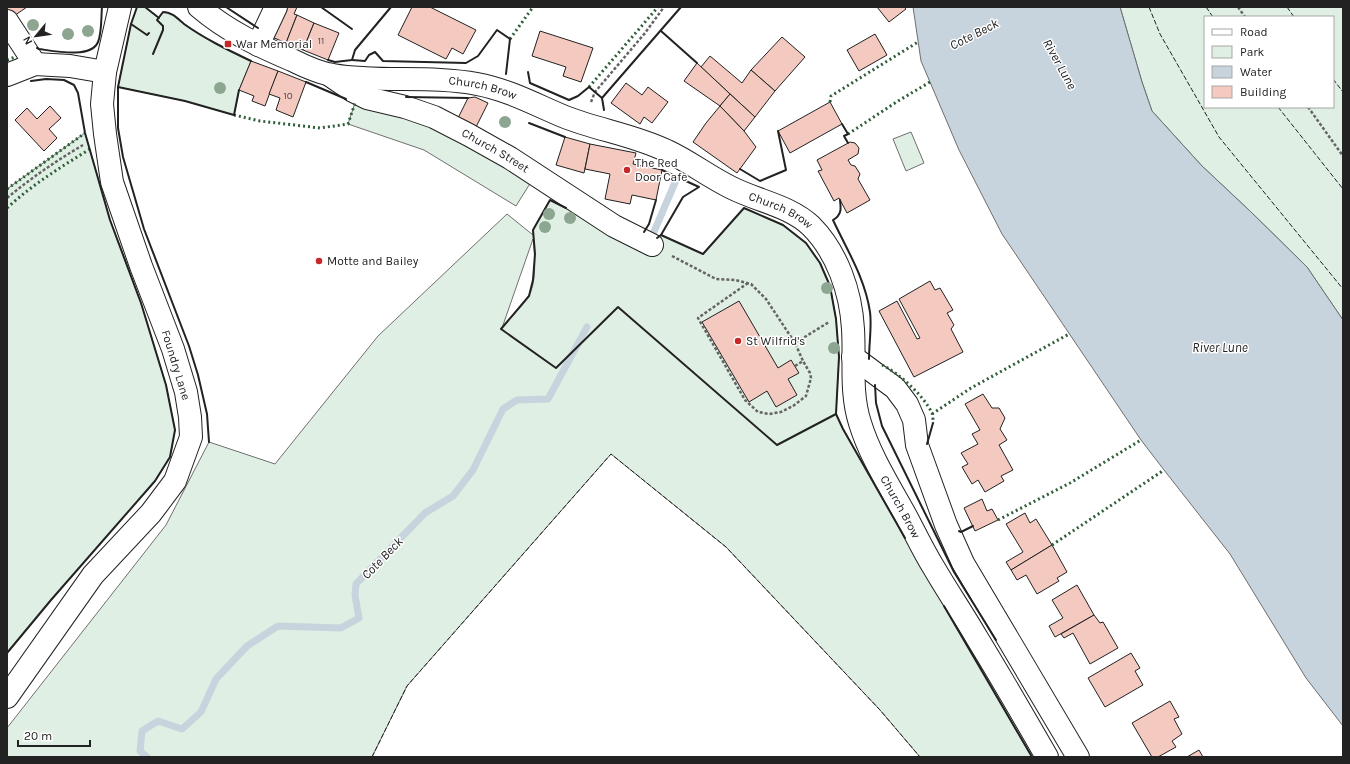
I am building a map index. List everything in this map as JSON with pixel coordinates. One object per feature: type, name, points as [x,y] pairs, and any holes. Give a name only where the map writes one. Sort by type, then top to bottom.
[{"type":"street","name":"Foundry Lane","points":[[7,697],[93,575],[151,513],[175,481],[191,437],[190,417],[186,392],[173,349],[141,266],[112,182],[102,104],[105,72],[120,7]]},
{"type":"street","name":"Church Brow","points":[[199,7],[226,28],[258,45],[330,75],[370,78],[454,80],[478,84],[518,96],[582,123],[636,139],[669,152],[735,190],[796,215],[810,225],[832,253],[840,270],[851,312],[853,329],[854,392],[856,407],[860,424],[870,450],[932,566],[977,638],[1047,757]]},
{"type":"street","points":[[258,45],[276,7]]},
{"type":"street","points":[[7,21],[36,64]]},
{"type":"street","points":[[7,76],[36,64],[70,66],[105,72]]},
{"type":"street","name":"Church Street","points":[[330,75],[353,91],[368,98],[405,107],[434,117],[469,135],[510,158],[614,226],[652,245]]},
{"type":"street","points":[[853,357],[895,388],[907,404],[914,420],[917,445],[946,525],[963,563],[1078,757]]},
{"type":"path","points":[[582,123],[595,92],[646,33],[664,7]]},
{"type":"path","points":[[1238,7],[1244,16]]},
{"type":"path","points":[[1309,108],[1343,156]]},
{"type":"path","points":[[7,198],[54,162],[105,134]]},
{"type":"path","points":[[652,245],[716,279],[736,280],[748,283],[766,298],[794,343],[810,373],[811,378],[806,396],[794,406],[781,412],[758,412],[745,400],[698,318],[748,283]]},
{"type":"path","points":[[794,343],[832,321]]},
{"type":"path","points":[[795,366],[803,361]]},
{"type":"green space","points":[[137,7],[145,7],[159,18],[163,12],[171,14],[190,28],[224,48],[251,61],[239,90],[234,115],[185,101],[118,87],[131,24]]},
{"type":"green space","points":[[1120,7],[1343,7],[1343,320],[1307,267],[1202,166],[1152,111]]},
{"type":"green space","points":[[355,103],[412,116],[531,182],[516,206],[424,150],[348,124]]},
{"type":"green space","points":[[911,132],[924,163],[906,171],[893,139]]},
{"type":"green space","points":[[85,133],[110,220],[141,303],[166,385],[175,430],[170,457],[155,481],[51,600],[7,653],[7,189]]},
{"type":"green space","points":[[550,200],[648,252],[655,240],[661,235],[703,254],[744,208],[783,225],[806,243],[820,263],[830,286],[836,319],[839,357],[836,414],[843,429],[1032,757],[920,757],[880,710],[726,547],[611,454],[407,686],[372,757],[7,757],[7,728],[166,525],[209,442],[275,464],[378,336],[507,214],[533,235],[533,230]],"holes":[[[533,239],[535,269],[531,291],[522,305],[502,328]]]},
{"type":"water","name":"River Lune","points":[[913,7],[1120,7],[1152,111],[1202,166],[1307,267],[1343,320],[1343,726],[1306,678],[1230,554],[1141,440],[1002,234],[959,150],[921,61]]},
{"type":"building","points":[[7,7],[27,7],[11,18],[7,11]]},
{"type":"building","points":[[284,7],[297,7],[294,14],[297,15],[286,43],[272,37]]},
{"type":"building","points":[[412,7],[430,7],[476,30],[463,54],[452,48],[446,59],[398,35]]},
{"type":"building","points":[[877,7],[904,7],[906,9],[889,22]]},
{"type":"building","points":[[297,15],[314,23],[303,50],[286,43]]},
{"type":"building","points":[[314,23],[339,33],[328,60],[303,50]]},
{"type":"building","points":[[540,31],[593,48],[581,82],[563,76],[566,67],[532,56]]},
{"type":"building","points":[[875,34],[887,55],[859,71],[847,50]]},
{"type":"building","points":[[782,37],[805,57],[775,91],[751,70]]},
{"type":"building","points":[[710,56],[742,83],[751,70],[775,91],[755,117],[701,67]]},
{"type":"building","points":[[251,61],[278,71],[265,106],[252,101],[254,96],[239,90]]},
{"type":"building","points":[[697,63],[730,94],[720,106],[684,81]]},
{"type":"building","points":[[278,71],[306,82],[293,117],[276,110],[280,98],[269,94]]},
{"type":"building","points":[[626,83],[642,95],[648,87],[668,102],[652,123],[644,117],[640,124],[611,103]]},
{"type":"building","points":[[730,94],[755,117],[744,131],[720,106]]},
{"type":"building","points":[[475,97],[488,103],[475,129],[457,120],[468,98]]},
{"type":"building","points":[[830,102],[842,124],[790,153],[778,131]]},
{"type":"building","points":[[50,106],[61,118],[49,129],[57,138],[44,151],[15,120],[27,108],[37,119]]},
{"type":"building","points":[[720,106],[744,131],[756,147],[737,173],[693,142]]},
{"type":"building","points":[[565,137],[590,144],[584,173],[556,165]]},
{"type":"building","points":[[850,142],[855,143],[859,148],[858,154],[848,160],[851,165],[855,166],[860,174],[858,179],[870,200],[847,213],[839,198],[834,201],[818,171],[822,170],[817,160]]},
{"type":"building","points":[[590,144],[636,153],[633,164],[662,170],[656,200],[632,195],[630,204],[605,199],[610,174],[585,169]]},
{"type":"building","points":[[930,281],[935,290],[940,288],[953,310],[947,313],[954,325],[951,329],[963,352],[914,377],[879,311],[897,301],[917,339],[920,338],[899,299]]},
{"type":"building","name":"St Wilfrid's","points":[[739,301],[778,368],[791,360],[799,373],[788,379],[797,395],[776,407],[767,391],[749,402],[702,322]]},
{"type":"building","points":[[983,394],[992,408],[999,408],[1005,418],[1000,429],[1007,440],[999,445],[1013,470],[1001,476],[1004,481],[985,492],[978,480],[972,484],[962,467],[968,464],[961,453],[978,444],[972,434],[980,430],[965,404]]},
{"type":"building","points":[[982,499],[987,511],[992,509],[998,520],[975,531],[964,508]]},
{"type":"building","points":[[1025,513],[1030,523],[1036,519],[1052,545],[1011,570],[1006,562],[1023,552],[1006,524]]},
{"type":"building","points":[[1052,545],[1067,572],[1057,578],[1059,581],[1037,594],[1026,575],[1017,580],[1011,570]]},
{"type":"building","points":[[1077,585],[1094,615],[1055,637],[1049,626],[1063,618],[1052,600]]},
{"type":"building","points":[[1094,615],[1100,623],[1103,622],[1118,648],[1090,664],[1073,633],[1064,638],[1061,634]]},
{"type":"building","points":[[1131,653],[1140,668],[1135,671],[1143,685],[1105,707],[1088,678]]},
{"type":"building","points":[[1170,701],[1179,717],[1174,719],[1182,734],[1172,741],[1176,747],[1158,757],[1152,757],[1132,723]]},
{"type":"building","points":[[1199,750],[1203,757],[1187,757]]},
{"type":"waterway","name":"Cote Beck","points":[[653,234],[677,178]]},
{"type":"waterway","name":"Cote Beck","points":[[147,757],[140,751],[142,731],[158,721],[182,729],[201,712],[216,679],[247,646],[278,626],[341,628],[359,618],[355,595],[356,584],[425,513],[453,496],[473,470],[503,409],[517,400],[548,399],[587,327]]},
{"type":"hedge","points":[[510,39],[533,7]]},
{"type":"hedge","points":[[589,87],[658,7]]},
{"type":"hedge","points":[[830,102],[831,96],[918,42]]},
{"type":"hedge","points":[[7,60],[15,57]]},
{"type":"hedge","points":[[848,134],[930,82]]},
{"type":"hedge","points":[[234,115],[260,121],[320,128],[348,124],[355,103]]},
{"type":"hedge","points":[[7,189],[85,133]]},
{"type":"hedge","points":[[7,208],[58,169],[90,149]]},
{"type":"hedge","points":[[932,414],[971,388],[1069,334]]},
{"type":"hedge","points":[[882,365],[896,373],[917,392],[932,413],[933,423]]},
{"type":"hedge","points":[[998,520],[1070,483],[1141,440]]},
{"type":"hedge","points":[[1052,545],[1164,470]]},
{"type":"fence","points":[[1149,7],[1160,34],[1219,137],[1343,289]]},
{"type":"fence","points":[[1206,7],[1212,16]]},
{"type":"fence","points":[[1287,7],[1293,16]]},
{"type":"fence","points":[[1334,80],[1343,92]]},
{"type":"fence","points":[[1279,108],[1343,189]]},
{"type":"fence","points":[[372,757],[407,686],[611,454],[726,547],[880,710],[920,757]]},
{"type":"wall","points":[[37,48],[72,53],[88,51],[98,42],[102,7]]},
{"type":"wall","points":[[137,7],[131,24],[118,87],[118,128],[123,157],[144,229],[189,346],[198,375],[207,414],[209,442]]},
{"type":"wall","points":[[145,7],[159,18]]},
{"type":"wall","points":[[226,7],[258,28]]},
{"type":"wall","points":[[321,7],[352,29]]},
{"type":"wall","points":[[328,60],[335,62],[352,60],[355,50],[391,7]]},
{"type":"wall","points":[[602,98],[681,7]]},
{"type":"wall","points":[[153,54],[163,30],[163,26],[157,20],[163,12],[166,12],[172,14],[200,35],[251,61]]},
{"type":"wall","points":[[131,24],[147,35],[149,33]]},
{"type":"wall","points":[[352,60],[365,61],[369,55],[375,52],[383,61],[466,63],[478,56],[497,30],[510,39],[506,74]]},
{"type":"wall","points":[[661,31],[697,63]]},
{"type":"wall","points":[[528,72],[530,83],[569,100],[578,96],[589,87],[602,98],[604,110]]},
{"type":"wall","points":[[7,653],[51,600],[155,481],[170,457],[175,430],[166,385],[141,303],[110,220],[85,133],[78,93],[74,85],[64,80],[46,79],[31,81]]},
{"type":"wall","points":[[306,82],[346,99]]},
{"type":"wall","points":[[118,87],[185,101],[234,115],[239,90]]},
{"type":"wall","points":[[406,97],[468,98]]},
{"type":"wall","points":[[529,123],[565,137]]},
{"type":"wall","points":[[842,124],[848,134],[844,136],[848,143]]},
{"type":"wall","points":[[740,169],[760,181],[786,170],[778,131]]},
{"type":"wall","points":[[657,238],[661,235],[683,197],[699,187],[662,170]]},
{"type":"wall","points":[[566,208],[550,200],[533,230],[535,254],[533,280],[529,296],[501,329],[556,368],[618,307],[777,445],[836,414]]},
{"type":"wall","points":[[644,232],[649,224],[656,200]]},
{"type":"wall","points":[[840,200],[841,209],[838,216],[833,220],[855,264],[868,300],[871,323],[869,359]]},
{"type":"wall","points":[[661,235],[703,254],[744,208],[783,225],[806,243],[820,263],[830,286],[836,319],[839,357],[836,414],[905,538]]},
{"type":"wall","points":[[875,385],[876,403],[882,426],[954,572],[996,640]]},
{"type":"wall","points":[[927,444],[933,423]]},
{"type":"wall","points":[[959,531],[961,532],[973,526]]},
{"type":"wall","points":[[944,606],[1032,757]]},
{"type":"place","name":"War Memorial","points":[[228,44]]},
{"type":"place","name":"The Red Door Cafe","points":[[627,170]]},
{"type":"place","name":"Motte and Bailey","points":[[319,261]]},
{"type":"place","name":"St Wilfrid's","points":[[738,341]]}]
